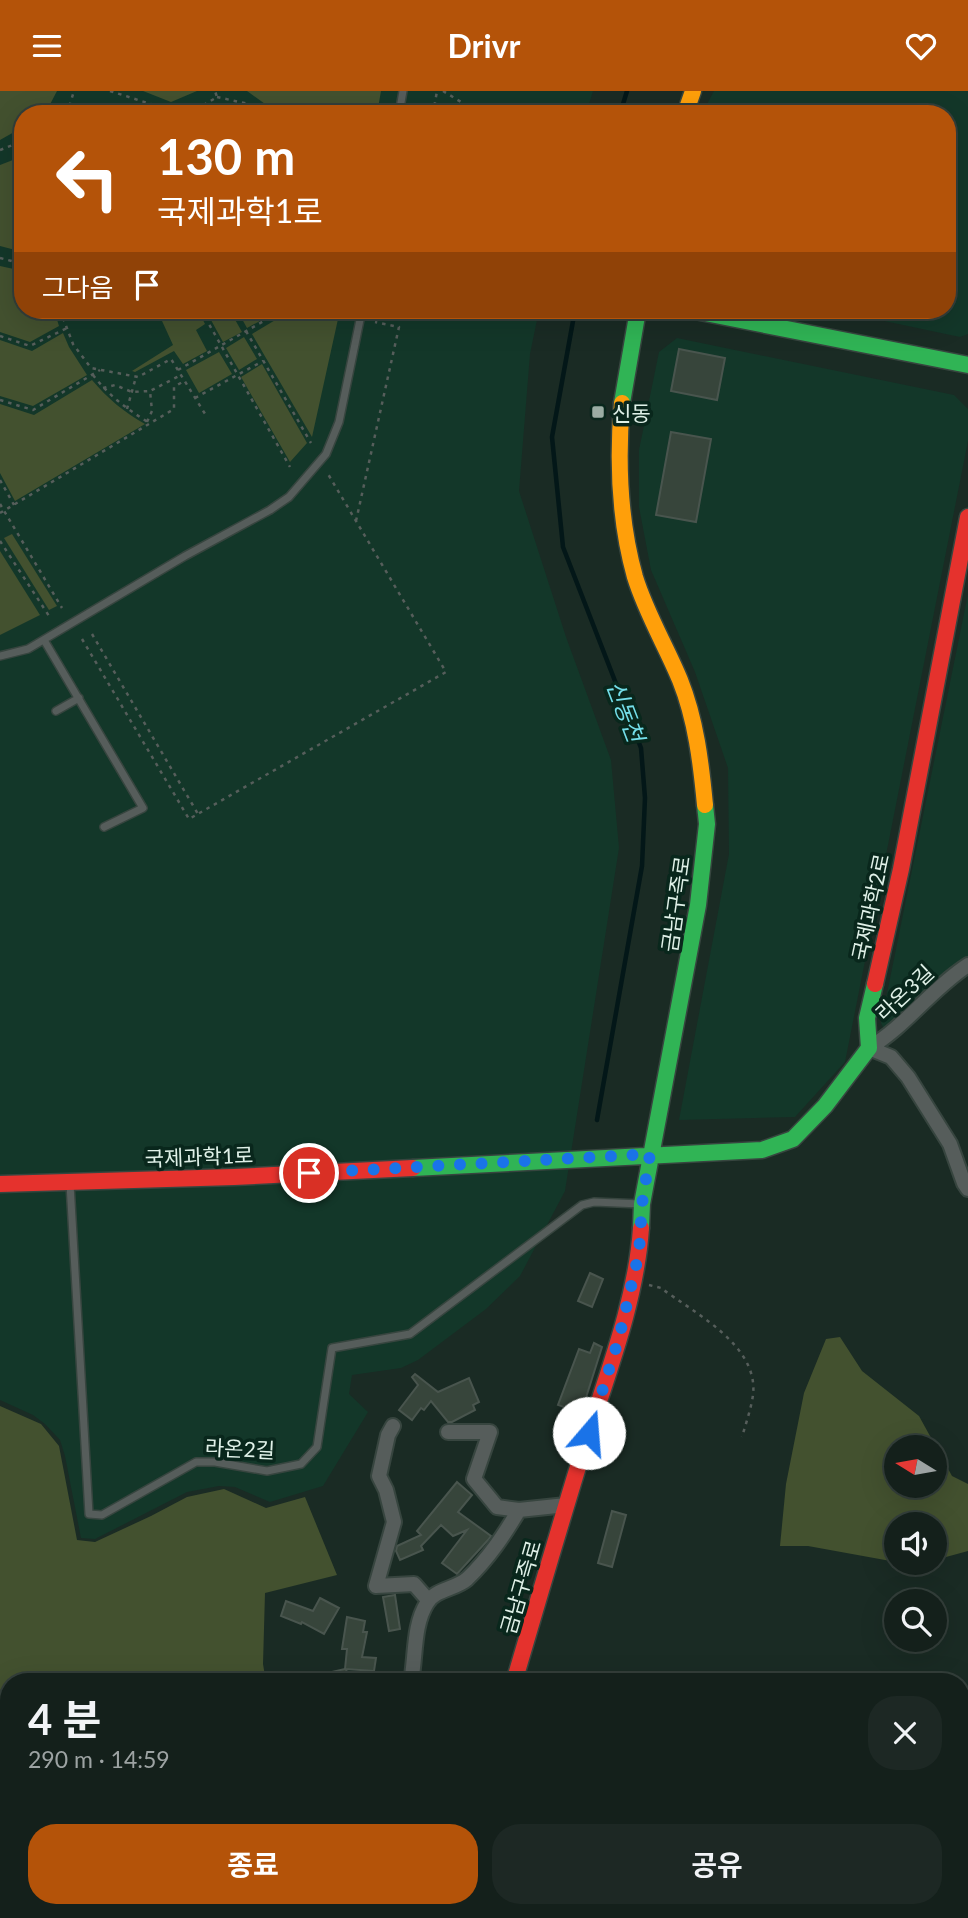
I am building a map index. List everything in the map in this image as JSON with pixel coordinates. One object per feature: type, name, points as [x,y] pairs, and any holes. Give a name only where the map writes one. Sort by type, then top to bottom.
[{"type":"street","name":"금남구즉로","points":[[517,1673],[619,1338],[633,1280],[639,1253],[642,1204],[650,1154],[698,905],[707,824],[699,748],[681,683],[636,580],[623,526],[618,456],[622,404],[636,319]]},
{"type":"street","points":[[735,319],[968,365]]},
{"type":"street","name":"국제과학2로","points":[[869,1048],[867,1018],[901,869],[968,517]]},
{"type":"street","name":"라온3길","points":[[869,1048],[888,1037],[953,975],[968,965]]},
{"type":"street","points":[[650,1154],[762,1150],[793,1139],[825,1106],[869,1048],[891,1057],[908,1077],[950,1144],[968,1189]]},
{"type":"street","name":"국제과학1로","points":[[0,1184],[234,1177],[650,1154]]},
{"type":"street","points":[[393,1426],[388,1435],[379,1476],[386,1490],[394,1522],[376,1586],[414,1584],[428,1600],[419,1620],[412,1673]]},
{"type":"street","name":"금남구즉로","points":[[448,1432],[490,1433],[474,1479],[497,1507],[519,1510],[566,1505]]},
{"type":"street","name":"금남구즉로","points":[[428,1600],[437,1593],[465,1581],[498,1545],[519,1510]]},
{"type":"lane","points":[[0,656],[28,649],[289,497],[326,454],[339,422],[360,319]]},
{"type":"lane","points":[[44,640],[143,807],[104,827]]},
{"type":"lane","points":[[56,711],[79,698]]},
{"type":"lane","name":"라온2길","points":[[70,1181],[89,1514],[102,1515],[196,1462],[215,1462],[267,1471],[301,1464],[317,1447],[332,1349],[410,1334],[582,1205],[594,1202],[642,1204]]},
{"type":"path","points":[[110,91],[154,105]]},
{"type":"path","points":[[215,91],[217,97]]},
{"type":"path","points":[[443,91],[461,102]]},
{"type":"path","points":[[204,105],[217,97],[253,105]]},
{"type":"path","points":[[64,319],[73,344],[91,368],[136,377],[171,359],[206,417]]},
{"type":"path","points":[[206,319],[290,467]]},
{"type":"path","points":[[178,370],[267,319]]},
{"type":"path","points":[[356,521],[399,327],[375,322]]},
{"type":"path","points":[[0,336],[30,346],[67,328]]},
{"type":"path","points":[[246,331],[311,443]]},
{"type":"path","points":[[194,398],[263,361]]},
{"type":"path","points":[[0,400],[33,410],[100,370]]},
{"type":"path","points":[[93,374],[103,388],[127,409],[149,423]]},
{"type":"path","points":[[103,388],[116,385],[132,392],[150,391],[181,375]]},
{"type":"path","points":[[127,409],[136,377]]},
{"type":"path","points":[[2,512],[174,409],[174,387],[184,381]]},
{"type":"path","points":[[149,423],[152,411],[150,391]]},
{"type":"path","points":[[82,639],[188,819],[446,672],[328,474]]},
{"type":"path","points":[[0,480],[14,505]]},
{"type":"path","points":[[0,504],[2,512],[62,608]]},
{"type":"path","points":[[0,541],[48,616]]},
{"type":"path","points":[[92,634],[198,814]]},
{"type":"path","points":[[633,1280],[661,1288],[727,1336],[748,1363],[753,1392],[742,1437]]},
{"type":"shaded area","points":[[0,91],[593,91],[589,105],[14,105],[14,319],[537,319],[530,354],[519,491],[566,637],[611,760],[619,848],[565,1191],[520,1276],[486,1309],[418,1360],[401,1368],[352,1375],[349,1394],[368,1412],[323,1486],[270,1502],[235,1487],[219,1486],[187,1492],[95,1539],[81,1538],[60,1440],[33,1415],[0,1400]]},
{"type":"shaded area","points":[[0,91],[57,91],[50,105],[14,105],[14,132],[0,140]]},
{"type":"shaded area","points":[[143,91],[197,91],[171,102]]},
{"type":"shaded area","points":[[247,91],[381,91],[379,105],[266,105]]},
{"type":"shaded area","points":[[714,91],[968,91],[968,334],[960,337],[875,319],[956,319],[956,105],[707,104]]},
{"type":"shaded area","points":[[14,160],[14,250],[0,246],[0,165]]},
{"type":"shaded area","points":[[0,266],[14,269],[14,319],[57,319],[59,326],[30,342],[0,332]]},
{"type":"shaded area","points":[[161,319],[202,319],[205,324],[196,330],[207,351],[183,364],[174,351],[135,372],[132,371],[173,345]]},
{"type":"shaded area","points":[[235,319],[242,332],[223,342],[211,320]]},
{"type":"shaded area","points":[[242,319],[264,319],[247,328]]},
{"type":"shaded area","points":[[277,319],[338,319],[312,437],[252,334]]},
{"type":"shaded area","points":[[63,333],[87,375],[33,406],[0,396],[0,340],[32,351]]},
{"type":"shaded area","points":[[244,337],[257,359],[239,370],[226,348]]},
{"type":"shaded area","points":[[677,338],[954,395],[968,409],[968,441],[845,1062],[795,1117],[679,1120],[729,854],[728,768],[695,672],[651,570],[639,507],[639,450],[659,352]]},
{"type":"shaded area","points":[[219,352],[232,374],[199,393],[186,370]]},
{"type":"shaded area","points":[[262,364],[307,443],[290,462],[241,377]]},
{"type":"shaded area","points":[[92,380],[117,405],[145,424],[15,501],[0,473],[0,404],[34,415]]},
{"type":"shaded area","points":[[12,534],[57,606],[49,610],[4,538]]},
{"type":"shaded area","points":[[0,551],[40,615],[0,635]]},
{"type":"shaded area","points":[[968,594],[968,964],[884,1029],[881,1023]]},
{"type":"shaded area","points":[[840,1337],[862,1371],[919,1416],[929,1435],[884,1435],[884,1498],[947,1498],[947,1467],[952,1476],[968,1484],[968,1551],[947,1557],[947,1512],[884,1512],[884,1560],[808,1546],[780,1546],[786,1484],[804,1393],[826,1339]]},
{"type":"shaded area","points":[[0,1406],[41,1424],[59,1446],[77,1540],[95,1542],[187,1497],[224,1489],[266,1508],[305,1497],[337,1575],[265,1593],[264,1673],[0,1673]]},
{"type":"building","points":[[679,349],[725,358],[717,400],[671,391]]},
{"type":"building","points":[[671,432],[711,439],[696,522],[656,515]]},
{"type":"building","points":[[590,1273],[603,1279],[592,1307],[578,1301]]},
{"type":"building","points":[[594,1343],[602,1347],[577,1426],[565,1422],[570,1409],[558,1405],[579,1349],[590,1353]]},
{"type":"building","points":[[415,1374],[438,1392],[469,1378],[479,1402],[473,1405],[475,1410],[448,1422],[431,1401],[424,1410],[421,1408],[412,1420],[399,1410],[418,1385],[412,1377]]},
{"type":"building","points":[[457,1482],[472,1495],[458,1512],[491,1536],[457,1574],[442,1563],[467,1530],[453,1536],[441,1525],[421,1546],[423,1550],[400,1560],[397,1546],[421,1535],[417,1531]]},
{"type":"building","points":[[612,1511],[626,1515],[612,1567],[598,1563]]},
{"type":"building","points":[[395,1595],[400,1629],[389,1631],[383,1597]]},
{"type":"building","points":[[320,1598],[339,1608],[324,1634],[302,1622],[301,1624],[281,1616],[286,1601],[313,1611]]},
{"type":"building","points":[[347,1617],[365,1621],[363,1632],[367,1632],[362,1657],[376,1658],[374,1671],[346,1669],[347,1673],[328,1673],[345,1669],[347,1649],[342,1649]]},
{"type":"waterway","name":"신동천","points":[[623,105],[627,91]]},
{"type":"waterway","name":"신동천","points":[[573,319],[552,437],[563,547],[641,748],[645,798],[642,866],[597,1120]]},
{"type":"traffic: fast","points":[[622,403],[636,319]]},
{"type":"traffic: fast","points":[[735,319],[968,365]]},
{"type":"traffic: fast","points":[[641,1228],[642,1204],[698,905],[707,824],[705,805]]},
{"type":"traffic: fast","points":[[413,1168],[762,1150],[793,1139],[825,1106],[869,1048],[867,1018],[875,984]]},
{"type":"traffic: slow","points":[[688,105],[693,91]]},
{"type":"traffic: slow","points":[[622,403],[621,491],[630,556],[645,603],[686,695],[697,742],[705,805]]},
{"type":"traffic: jam","points":[[875,984],[901,869],[968,517]]},
{"type":"traffic: jam","points":[[0,1184],[413,1168]]},
{"type":"traffic: jam","points":[[517,1673],[620,1336],[633,1282],[641,1228]]},
{"type":"place","name":"신동","points":[[598,412]]},
{"type":"route","points":[[309,1173],[650,1154],[642,1204],[639,1253],[619,1338],[589,1433]]}]
